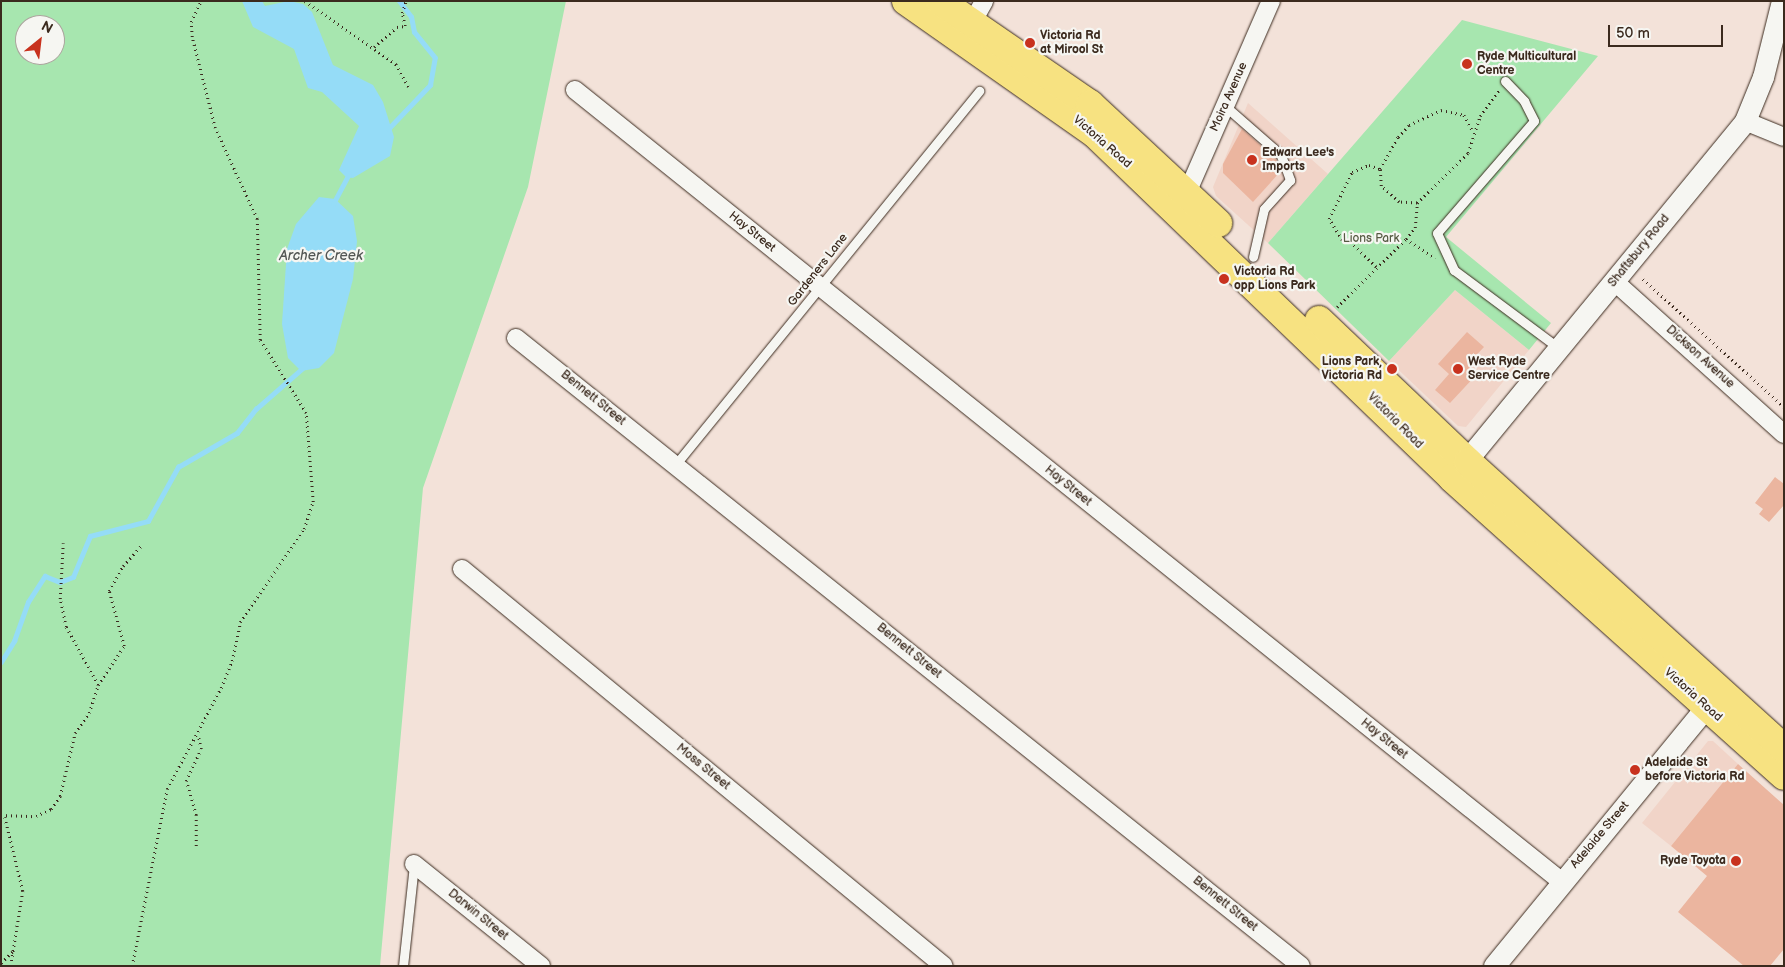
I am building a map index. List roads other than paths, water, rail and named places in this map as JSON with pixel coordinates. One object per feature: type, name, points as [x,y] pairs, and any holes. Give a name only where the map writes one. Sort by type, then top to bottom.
[{"type":"highway","name":"Victoria Road","points":[[906,1],[1094,133],[1460,470],[1714,698],[1784,749]]},
{"type":"highway","name":"Victoria Road","points":[[940,1],[978,12],[1090,104],[1253,257],[1460,470]]},
{"type":"highway","name":"Victoria Road","points":[[1714,698],[1784,776]]},
{"type":"street","name":"Moira Avenue","points":[[1187,193],[1271,1]]},
{"type":"street","name":"Shaftsbury Road","points":[[1460,470],[1745,121],[1763,77],[1782,1]]},
{"type":"street","name":"Hay Street","points":[[575,90],[1562,882]]},
{"type":"street","points":[[1745,121],[1784,137]]},
{"type":"street","name":"Dickson Avenue","points":[[1615,282],[1784,434]]},
{"type":"street","name":"Bennett Street","points":[[516,338],[676,464],[1301,966]]},
{"type":"street","name":"Moss Street","points":[[462,569],[944,966]]},
{"type":"street","name":"Adelaide Street","points":[[1494,966],[1714,698]]},
{"type":"street","name":"Darwin Street","points":[[414,864],[541,966]]},
{"type":"lane","points":[[1505,81],[1534,121],[1437,234],[1454,270],[1560,349]]},
{"type":"lane","name":"Gardeners Lane","points":[[676,464],[821,288],[979,91]]},
{"type":"lane","points":[[1225,106],[1281,155],[1290,180],[1264,209],[1253,257]]},
{"type":"lane","points":[[403,966],[414,864]]},
{"type":"water","points":[[242,1],[262,1],[265,6],[289,1],[303,4],[312,12],[333,65],[373,85],[383,102],[394,137],[390,156],[353,178],[346,177],[339,170],[359,126],[322,92],[308,88],[294,49],[253,27]]},
{"type":"water","name":"Archer Creek","points":[[319,197],[335,199],[353,216],[357,241],[353,279],[334,353],[319,368],[301,371],[288,358],[282,324],[287,249],[296,224]]},
{"type":"waterway","name":"Archer Creek","points":[[388,129],[430,85],[435,58],[414,32],[411,17],[399,1]]},
{"type":"waterway","name":"Archer Creek","points":[[333,204],[349,174]]},
{"type":"waterway","name":"Archer Creek","points":[[1,662],[14,641],[28,602],[45,576],[60,582],[73,577],[90,536],[148,521],[178,467],[237,433],[256,409],[304,367]]},
{"type":"place","name":"Victoria Rd at Mirool St","points":[[1030,43]]},
{"type":"place","name":"Ryde Multicultural Centre","points":[[1467,64]]},
{"type":"place","name":"Edward Lee's Imports","points":[[1252,160]]},
{"type":"place","name":"Victoria Rd opp Lions Park","points":[[1224,279]]},
{"type":"place","name":"Lions Park, Victoria Rd","points":[[1392,369]]},
{"type":"place","name":"West Ryde Service Centre","points":[[1458,369]]},
{"type":"place","name":"Adelaide St before Victoria Rd","points":[[1635,770]]},
{"type":"place","name":"Ryde Toyota","points":[[1736,861]]},
{"type":"park label","name":"Lions Park","points":[[1371,239]]}]
